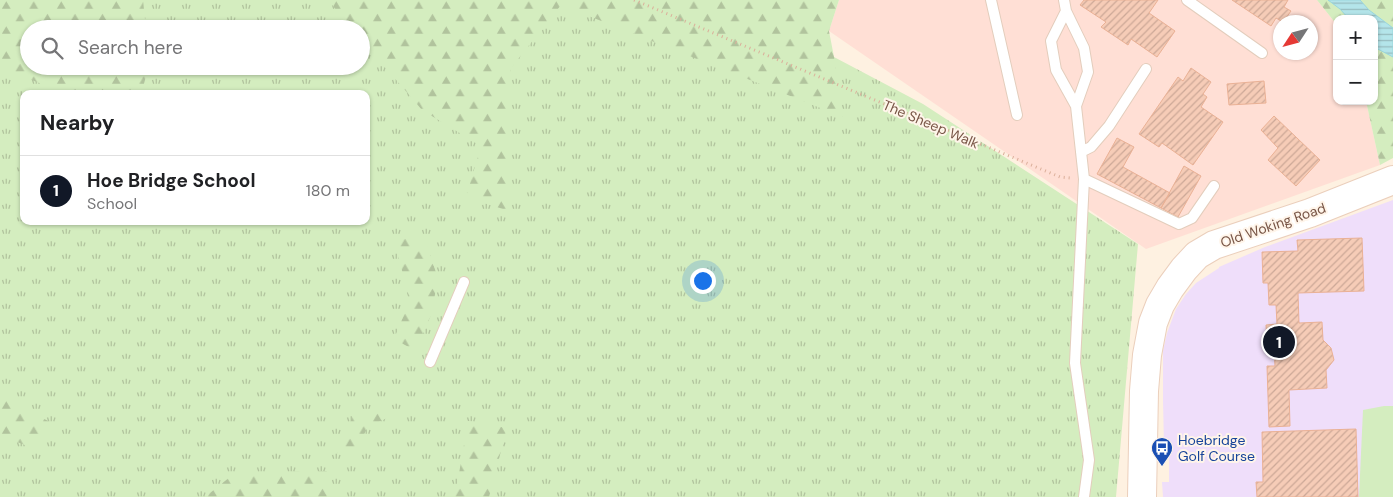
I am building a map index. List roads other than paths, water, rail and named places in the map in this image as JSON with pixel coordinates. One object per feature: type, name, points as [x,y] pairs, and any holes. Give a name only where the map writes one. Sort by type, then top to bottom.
[{"type":"main road","name":"Old Woking Road","points":[[1142,497],[1144,391],[1147,355],[1153,323],[1160,305],[1184,269],[1197,256],[1214,245],[1310,213],[1393,180]]},
{"type":"lane","points":[[991,0],[1017,115]]},
{"type":"lane","points":[[1064,0],[1066,11],[1084,48],[1088,72],[1076,106]]},
{"type":"lane","points":[[1187,0],[1262,53]]},
{"type":"lane","points":[[1066,11],[1051,41],[1056,70],[1076,106],[1084,179],[1076,363],[1089,460],[1084,497]]},
{"type":"lane","points":[[1081,152],[1092,147],[1109,126],[1146,70]]},
{"type":"lane","points":[[1084,179],[1179,224],[1192,218],[1214,186]]},
{"type":"lane","points":[[430,362],[464,282]]},
{"type":"water","points":[[1328,0],[1360,0],[1376,15],[1345,15]]},
{"type":"water","points":[[1378,17],[1393,28],[1393,57],[1378,49]]},
{"type":"place","name":"Hoe Bridge School","points":[[1279,342]]},
{"type":"place","name":"Hoebridge Golf Course","points":[[1162,467]]}]
